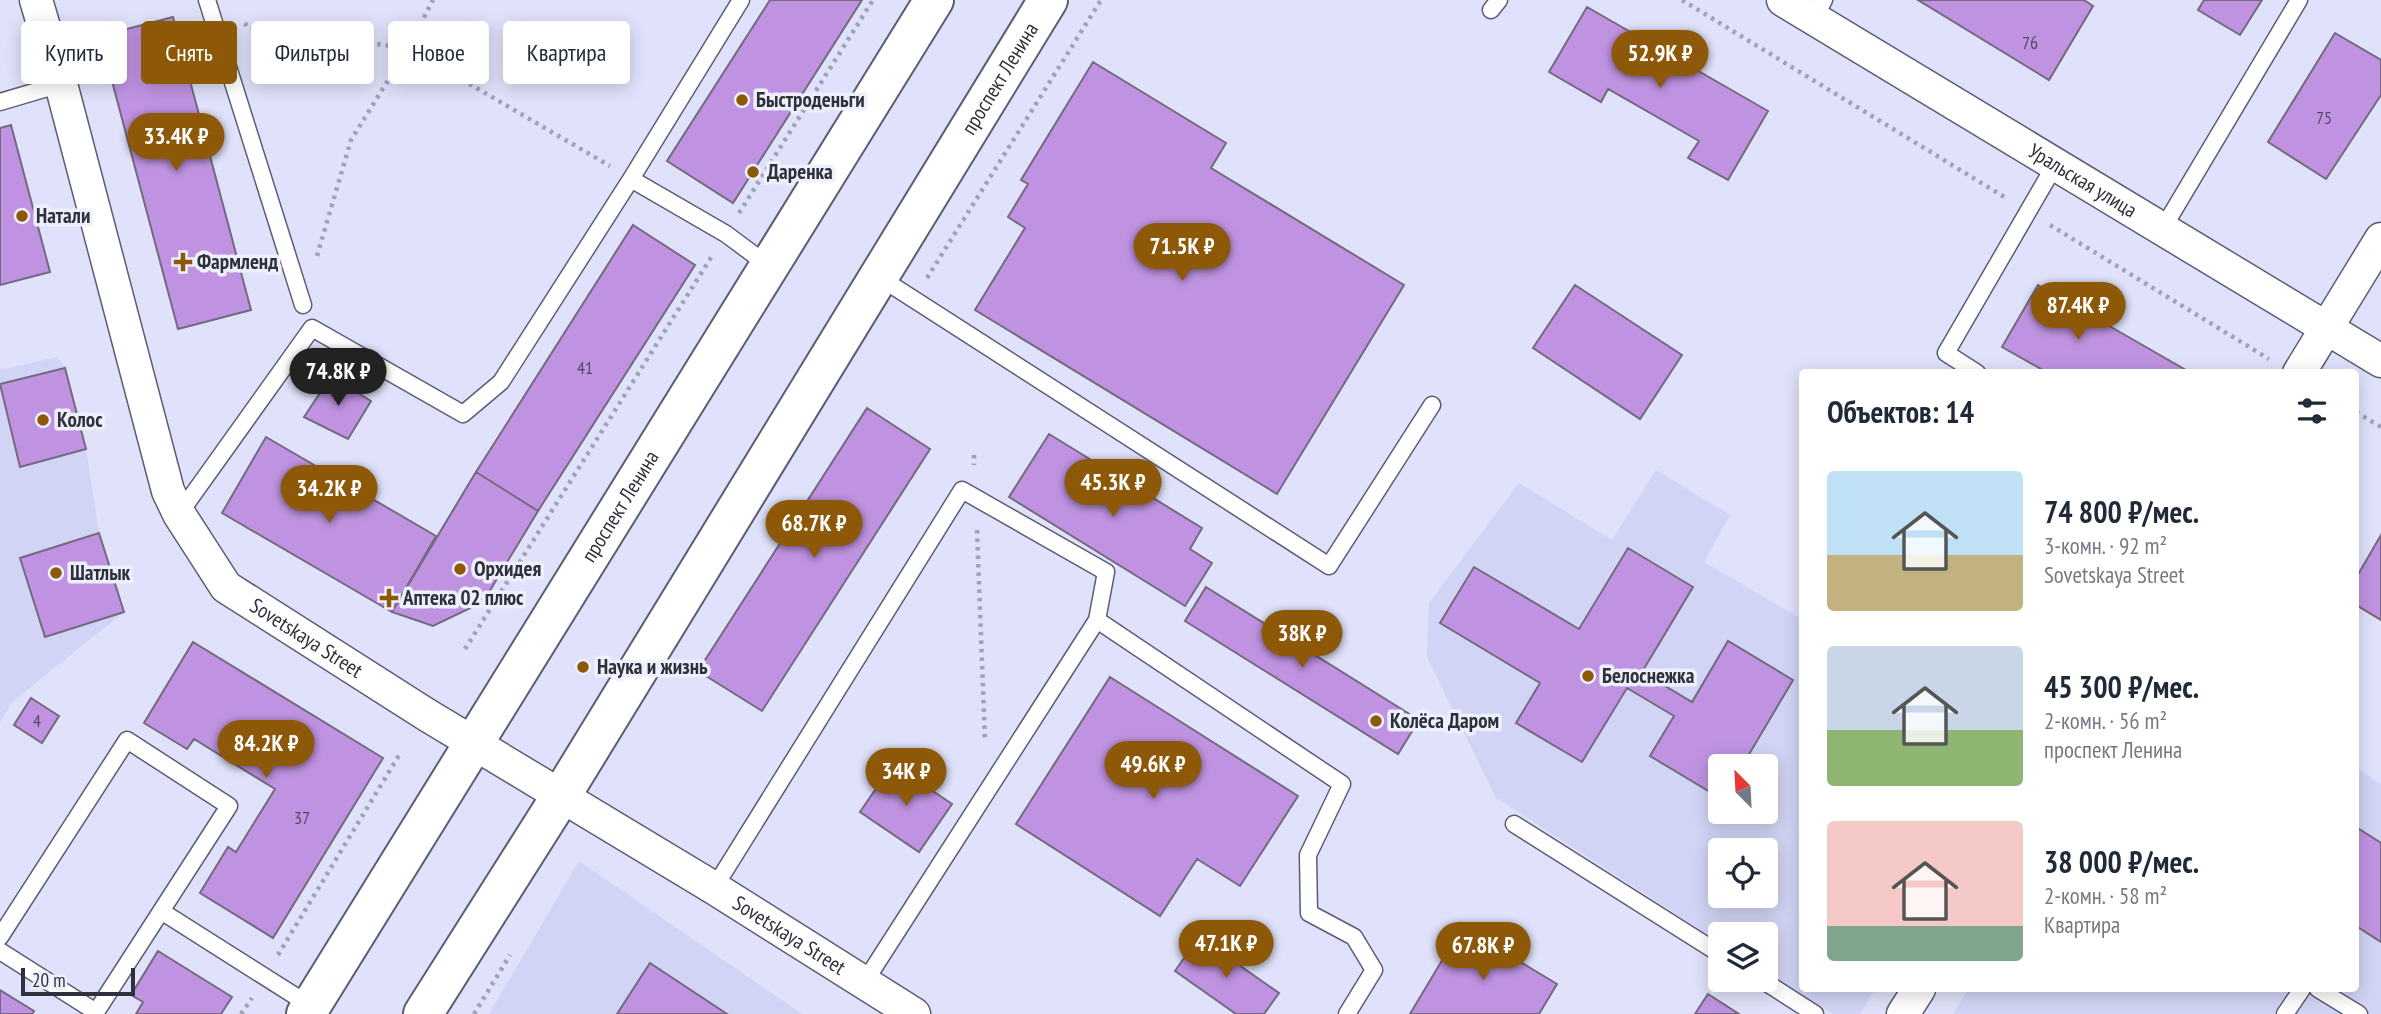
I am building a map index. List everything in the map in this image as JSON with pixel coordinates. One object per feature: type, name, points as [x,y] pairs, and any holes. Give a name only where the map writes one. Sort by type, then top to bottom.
[{"type":"street","name":"Sovetskaya Street","points":[[36,0],[42,21]]},
{"type":"street","name":"проспект Ленина","points":[[308,1010],[934,0]]},
{"type":"street","name":"проспект Ленина","points":[[423,1014],[561,796],[1048,0]]},
{"type":"street","name":"Уральская улица","points":[[1783,0],[1818,9],[2055,165],[2381,361]]},
{"type":"street","name":"Sovetskaya Street","points":[[61,84],[168,491],[179,514],[226,587],[427,715],[714,888],[914,1014]]},
{"type":"street","points":[[2290,369],[2327,328],[2381,239]]},
{"type":"street","points":[[1903,1014],[1917,992]]},
{"type":"lane","points":[[207,0],[303,305]]},
{"type":"lane","points":[[179,514],[312,328],[463,414],[501,382],[741,0]]},
{"type":"lane","points":[[2162,230],[2300,0]]},
{"type":"lane","points":[[0,102],[61,84]]},
{"type":"lane","points":[[1971,369],[1946,353],[2055,165]]},
{"type":"lane","points":[[631,179],[726,234],[769,265]]},
{"type":"lane","points":[[877,276],[1329,566],[1432,405]]},
{"type":"lane","points":[[714,888],[962,490],[1106,572],[1097,620],[864,983]]},
{"type":"lane","points":[[1097,620],[1342,784],[1308,855],[1309,913],[1354,937],[1374,970],[1348,1014]]},
{"type":"lane","points":[[0,937],[127,740],[229,806],[96,1013],[0,951]]},
{"type":"lane","points":[[1514,824],[1708,946]]},
{"type":"lane","points":[[162,911],[265,976],[308,1010]]},
{"type":"lane","points":[[1778,990],[1815,1014]]},
{"type":"lane","points":[[2285,1014],[2300,992]]},
{"type":"lane","points":[[2323,992],[2359,1014]]},
{"type":"path","points":[[464,649],[873,0]]},
{"type":"path","points":[[1682,0],[2290,369]]},
{"type":"path","points":[[242,19],[248,28],[408,48],[631,179]]},
{"type":"path","points":[[2359,414],[2381,427]]},
{"type":"path","points":[[974,454],[987,791]]},
{"type":"path","points":[[241,1014],[401,752]]},
{"type":"shaded area","name":"Шатлык","points":[[57,357],[65,368],[86,449],[99,533],[124,612],[12,702],[0,722],[0,370]]},
{"type":"shaded area","points":[[1656,470],[1730,515],[1704,562],[1799,617],[1799,992],[1873,992],[1860,1014],[1833,1014],[1778,979],[1778,922],[1708,922],[1708,934],[1496,798],[1427,657],[1429,603],[1519,483],[1612,540]]},
{"type":"shaded area","points":[[2359,770],[2381,784],[2381,1014],[1953,1014],[1966,992],[2359,992]]},
{"type":"shaded area","points":[[579,861],[802,1014],[489,1014]]},
{"type":"building","points":[[770,0],[862,0],[733,203],[667,161]]},
{"type":"building","points":[[1918,0],[2084,0],[2093,6],[2049,80]]},
{"type":"building","points":[[2204,0],[2262,0],[2240,35],[2198,10]]},
{"type":"building","points":[[1587,7],[1768,111],[1728,180],[1688,158],[1699,141],[1608,89],[1601,102],[1549,72]]},
{"type":"building","points":[[173,17],[174,21],[158,21]]},
{"type":"building","points":[[141,25],[141,84],[191,84],[251,310],[178,329],[113,84],[127,84],[127,29]]},
{"type":"building","points":[[2335,33],[2381,60],[2381,95],[2326,179],[2268,142]]},
{"type":"building","points":[[1093,62],[1226,143],[1211,168],[1404,285],[1277,494],[975,310],[1025,228],[1008,217],[1028,184],[1021,180]]},
{"type":"building","points":[[11,125],[50,272],[0,285],[0,128]]},
{"type":"building","points":[[633,225],[695,265],[538,511],[476,472]]},
{"type":"building","points":[[1575,285],[1682,355],[1640,419],[1533,348]]},
{"type":"building","points":[[2038,285],[2184,369],[2041,369],[2002,347]]},
{"type":"building","name":"Колос","points":[[65,368],[86,449],[20,467],[0,384]]},
{"type":"building","points":[[331,376],[371,401],[348,439],[304,417]]},
{"type":"building","points":[[867,408],[930,449],[762,711],[698,671]]},
{"type":"building","points":[[1049,434],[1202,528],[1190,549],[1212,563],[1185,606],[1009,497]]},
{"type":"building","points":[[266,437],[436,536],[392,612],[222,513]]},
{"type":"building","name":"Орхидея","points":[[476,472],[538,511],[483,602],[433,626],[392,612]]},
{"type":"building","points":[[99,533],[124,612],[45,637],[20,558]]},
{"type":"building","points":[[2381,535],[2381,620],[2359,607],[2359,573]]},
{"type":"building","name":"Белоснежка","points":[[1628,548],[1693,587],[1642,672],[1692,702],[1728,641],[1793,680],[1749,754],[1708,754],[1708,791],[1650,756],[1674,716],[1627,688],[1582,762],[1516,723],[1540,683],[1440,623],[1474,567],[1579,629]]},
{"type":"building","points":[[1206,587],[1419,720],[1398,754],[1185,621]]},
{"type":"building","points":[[193,642],[383,758],[273,938],[200,893],[228,847],[236,852],[275,789],[194,739],[187,749],[144,723]]},
{"type":"building","points":[[1110,677],[1298,796],[1240,886],[1197,859],[1160,916],[1016,824]]},
{"type":"building","points":[[31,698],[59,716],[42,743],[14,725]]},
{"type":"building","points":[[893,764],[952,804],[919,852],[860,812]]},
{"type":"building","points":[[2359,829],[2381,843],[2381,942],[2359,928]]},
{"type":"building","points":[[1462,927],[1557,984],[1539,1014],[1410,1014]]},
{"type":"building","points":[[1199,937],[1279,993],[1264,1014],[1236,1014],[1175,971]]},
{"type":"building","points":[[158,951],[232,997],[221,1014],[136,1014],[143,1002],[131,995]]},
{"type":"building","points":[[650,963],[727,1014],[617,1014]]},
{"type":"building","points":[[0,990],[34,1011],[32,1014],[0,1014]]},
{"type":"building","points":[[1708,994],[1739,1014],[1695,1014]]},
{"type":"place","name":"Быстроденьги","points":[[742,100]]},
{"type":"place","name":"Даренка","points":[[753,172]]},
{"type":"place","name":"Натали","points":[[22,216]]},
{"type":"place","name":"Фармленд","points":[[183,262]]},
{"type":"place","name":"Колос","points":[[43,420]]},
{"type":"place","name":"Орхидея","points":[[460,569]]},
{"type":"place","name":"Шатлык","points":[[56,573]]},
{"type":"place","name":"Аптека 02 плюс","points":[[389,598]]},
{"type":"place","name":"Наука и жизнь","points":[[583,667]]},
{"type":"place","name":"Белоснежка","points":[[1588,676]]},
{"type":"place","name":"Колёса Даром","points":[[1376,721]]}]
